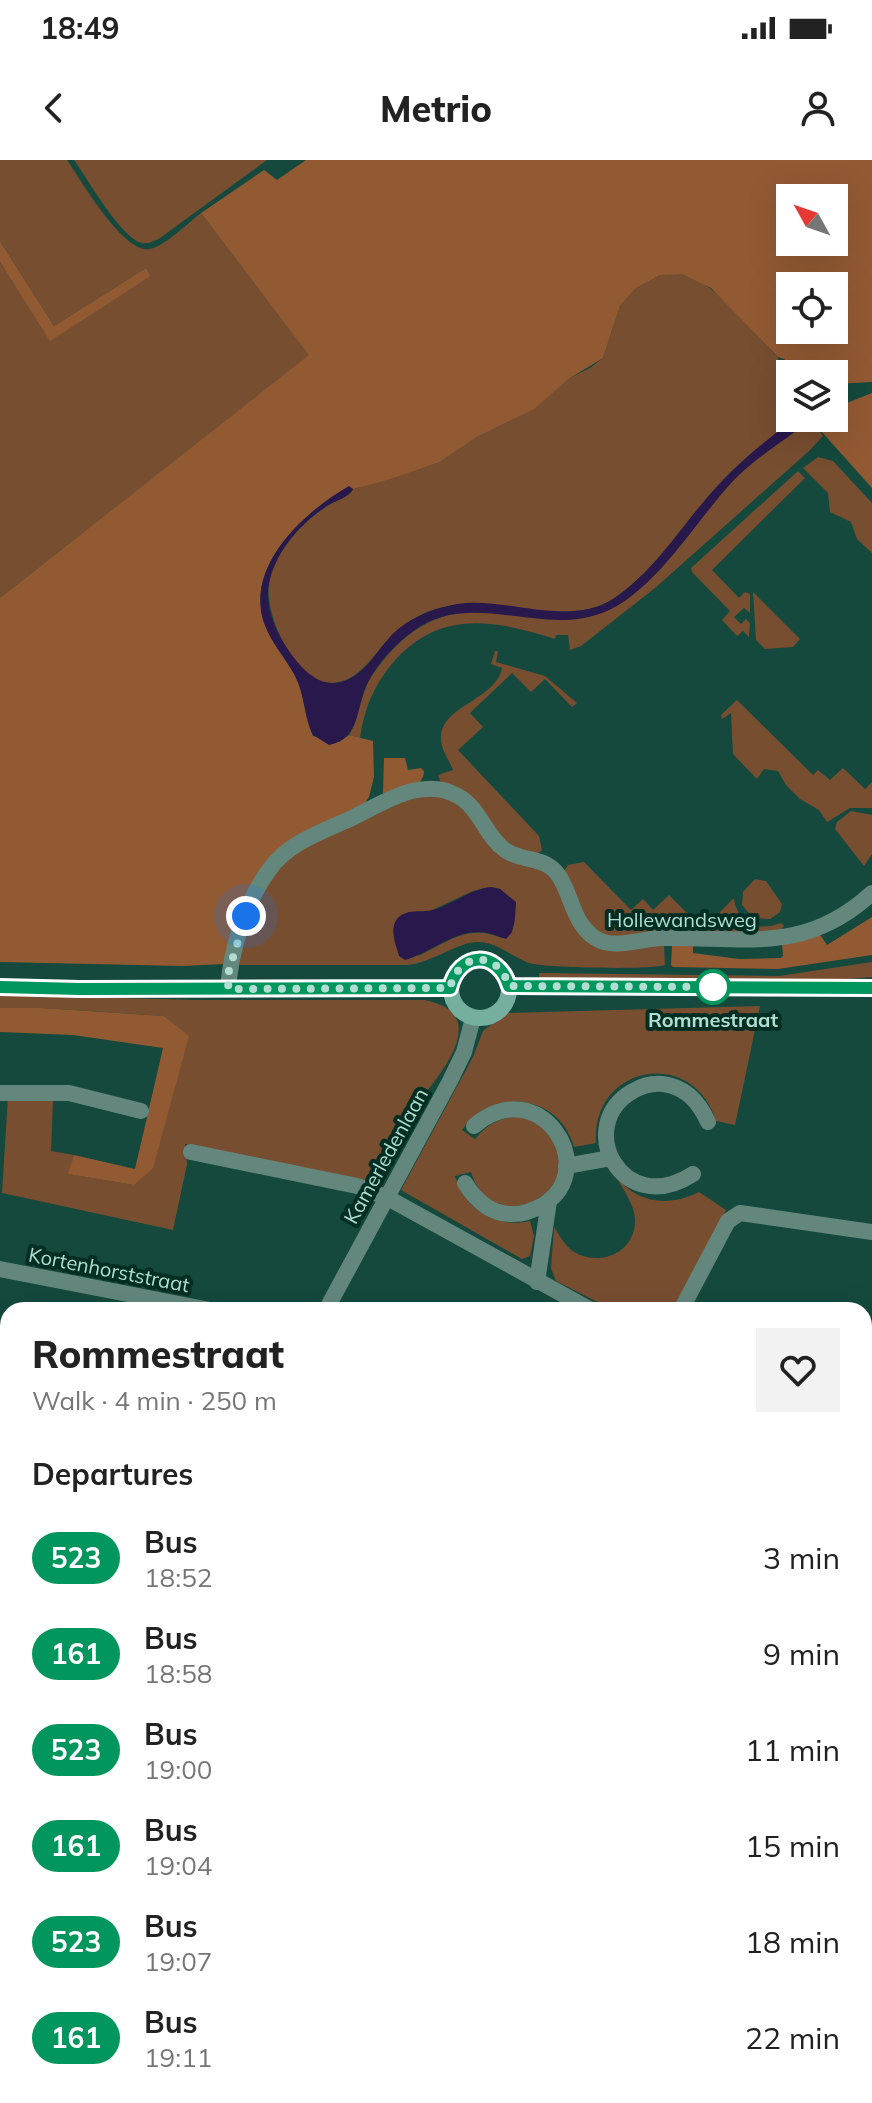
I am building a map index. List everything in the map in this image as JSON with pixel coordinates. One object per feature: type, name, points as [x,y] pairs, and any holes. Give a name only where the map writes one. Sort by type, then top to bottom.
[{"type":"main road","points":[[479,959],[490,961],[500,968],[509,986],[505,1004],[499,1011],[482,1019],[473,1018],[456,1007],[450,988],[459,968],[479,959]]},
{"type":"main road","points":[[509,986],[872,988]]},
{"type":"main road","points":[[0,987],[450,988]]},
{"type":"street","name":"Hollewandsweg","points":[[228,989],[229,970],[243,924],[260,884],[278,859],[310,837],[384,801],[409,793],[437,790],[465,800],[506,851],[541,860],[560,877],[569,903],[584,927],[592,936],[607,943],[669,938],[781,939],[803,934],[834,920],[872,893]]},
{"type":"street","name":"Kamerledenlaan","points":[[330,1302],[455,1071],[464,1052],[473,1018]]},
{"type":"street","points":[[693,1174],[679,1183],[664,1187],[648,1187],[635,1182],[621,1172],[611,1158],[607,1145],[609,1117],[625,1095],[641,1086],[656,1083],[686,1091],[701,1106],[708,1122]]},
{"type":"street","points":[[0,1093],[69,1093],[141,1111]]},
{"type":"street","points":[[465,1183],[481,1203],[505,1214],[517,1214],[534,1210],[549,1201],[558,1191],[566,1166],[561,1138],[553,1126],[530,1111],[508,1109],[495,1112],[474,1126]]},
{"type":"street","points":[[191,1152],[357,1186],[386,1197],[576,1302]]},
{"type":"street","points":[[566,1166],[611,1158]]},
{"type":"street","points":[[537,1282],[549,1201]]},
{"type":"street","points":[[685,1302],[734,1215],[740,1213],[872,1232]]},
{"type":"street","name":"Kortenhorststraat","points":[[0,1269],[169,1302]]},
{"type":"shaded area","points":[[0,160],[67,160],[104,214],[128,240],[139,247],[150,249],[162,244],[201,213],[310,355],[0,598],[0,262],[50,340],[151,276],[146,268],[54,326],[0,241]]},
{"type":"shaded area","points":[[74,160],[267,160],[160,238],[142,243],[124,230]]},
{"type":"shaded area","points":[[306,160],[872,160],[872,382],[848,383],[848,360],[785,360],[778,357],[711,288],[682,274],[660,275],[635,289],[620,306],[603,358],[570,378],[534,409],[477,437],[440,462],[387,480],[346,488],[297,526],[272,559],[264,578],[261,598],[263,618],[273,642],[296,677],[313,736],[339,742],[349,735],[373,741],[374,777],[365,803],[289,844],[224,964],[0,962],[0,598],[309,355],[201,213],[264,170],[277,180]]},
{"type":"shaded area","points":[[0,241],[54,326],[146,268],[151,276],[50,341],[0,262]]},
{"type":"shaded area","points":[[673,272],[703,283],[730,306],[778,357],[776,432],[779,432],[712,492],[654,563],[613,599],[574,611],[459,605],[439,608],[402,627],[361,670],[344,681],[319,681],[306,673],[294,660],[276,627],[269,593],[270,579],[278,558],[298,530],[315,514],[353,489],[440,462],[477,437],[533,409],[570,378],[603,358],[620,306],[635,289],[660,275]]},
{"type":"shaded area","points":[[872,393],[872,488],[822,432],[848,432],[848,402]]},
{"type":"shaded area","points":[[777,432],[795,432],[734,480],[654,576],[620,604],[602,613],[578,619],[554,620],[481,613],[457,614],[434,620],[405,637],[382,661],[368,682],[356,720],[347,736],[329,745],[313,735],[298,683],[267,630],[260,602],[263,581],[282,543],[314,510],[332,497],[349,486],[353,489],[315,514],[298,530],[273,569],[268,597],[274,624],[302,667],[319,680],[338,683],[366,667],[397,630],[441,608],[476,603],[576,611],[613,599],[654,563],[700,506],[758,447]]},
{"type":"shaded area","points":[[795,432],[820,432],[823,436],[655,588],[581,646],[570,650],[568,635],[556,635],[555,639],[488,624],[447,627],[427,634],[391,665],[379,682],[370,699],[360,738],[349,735],[373,674],[413,632],[444,616],[461,613],[480,611],[565,619],[614,607],[661,568],[726,488],[759,457]]},
{"type":"shaded area","points":[[818,457],[833,461],[872,503],[872,553],[857,539],[851,522],[830,512],[828,493],[803,468]]},
{"type":"shaded area","points":[[798,471],[805,478],[712,570],[739,598],[745,592],[750,594],[750,613],[744,608],[734,617],[741,624],[746,619],[750,623],[749,637],[743,631],[737,636],[722,620],[730,611],[691,568]]},
{"type":"shaded area","points":[[753,592],[800,639],[793,647],[765,649],[756,640]]},
{"type":"shaded area","points":[[495,651],[498,651],[496,662],[545,676],[577,703],[572,707],[545,679],[531,692],[512,673],[470,713],[483,727],[458,750],[539,836],[542,850],[537,854],[516,851],[441,783],[438,775],[453,770],[442,746],[441,733],[446,722],[497,680],[502,668],[491,664]]},
{"type":"shaded area","points":[[737,700],[813,775],[818,770],[830,780],[843,768],[865,789],[872,782],[872,808],[850,808],[827,822],[819,810],[800,799],[786,785],[778,771],[764,769],[757,779],[733,754],[731,713],[722,719],[721,715]]},
{"type":"shaded area","points":[[384,758],[405,758],[408,770],[421,768],[423,777],[411,787],[383,793]]},
{"type":"shaded area","points":[[425,795],[448,797],[549,872],[585,936],[664,945],[665,965],[620,968],[539,965],[492,944],[478,942],[408,965],[240,965],[238,953],[264,886],[295,852],[386,805]],"holes":[[[491,887],[500,889],[515,908],[512,933],[502,938],[479,933],[459,936],[418,956],[408,912],[428,912],[473,891]]]},
{"type":"shaded area","points":[[851,811],[872,815],[872,854],[864,866],[835,829],[837,822]]},
{"type":"shaded area","points":[[584,862],[631,910],[643,899],[653,910],[669,895],[696,922],[708,911],[715,917],[734,898],[739,914],[750,924],[764,927],[781,923],[784,926],[779,932],[613,938],[592,929],[564,871],[568,865]]},
{"type":"shaded area","points":[[755,879],[766,881],[782,904],[780,912],[770,919],[753,918],[742,905],[743,892]]},
{"type":"shaded area","points":[[491,887],[500,889],[516,902],[513,927],[506,939],[471,932],[405,960],[399,956],[394,927],[401,916],[409,912],[433,910]]},
{"type":"shaded area","points":[[872,917],[872,955],[778,969],[671,965],[672,946],[693,942],[693,953],[739,959],[781,958],[782,944],[819,933],[827,945]]},
{"type":"shaded area","points":[[872,962],[872,977],[829,981],[539,980],[539,973],[779,976]]},
{"type":"shaded area","points":[[0,995],[197,1000],[424,1000],[445,1007],[456,1018],[459,1031],[447,1062],[416,1105],[409,1105],[367,1182],[185,1144],[187,1164],[173,1230],[2,1193],[8,1097],[53,1100],[51,1151],[74,1155],[69,1174],[134,1185],[188,1036],[164,1016],[0,1008]]},
{"type":"shaded area","points":[[760,1006],[735,1125],[716,1121],[704,1097],[687,1082],[667,1074],[646,1075],[626,1082],[609,1096],[599,1117],[596,1143],[574,1147],[566,1129],[555,1116],[524,1102],[506,1102],[490,1107],[475,1116],[462,1130],[475,1139],[490,1125],[516,1117],[540,1126],[552,1140],[560,1159],[558,1176],[548,1191],[533,1201],[516,1206],[498,1204],[482,1193],[471,1172],[455,1176],[466,1198],[483,1214],[505,1222],[530,1221],[534,1236],[530,1256],[522,1259],[401,1190],[473,1057],[483,1031],[506,1013]]},
{"type":"shaded area","points":[[0,1008],[164,1016],[189,1036],[153,1168],[134,1185],[68,1174],[74,1155],[135,1169],[163,1048],[73,1035],[0,1032]]},
{"type":"shaded area","points":[[616,1176],[644,1197],[676,1200],[699,1192],[726,1210],[679,1302],[597,1302],[556,1281],[551,1268],[554,1227],[574,1252],[594,1258],[604,1257],[614,1254],[629,1242],[635,1222],[631,1204]]},
{"type":"bus line","name":"523","points":[[0,987],[450,988],[452,977],[459,968],[479,959],[490,961],[500,968],[509,986],[872,988]]},
{"type":"place","name":"Rommestraat","points":[[713,987]]},
{"type":"route","points":[[246,916],[229,970],[228,989],[450,988],[452,977],[459,968],[479,959],[490,961],[500,968],[509,986],[717,987],[713,987]]}]
